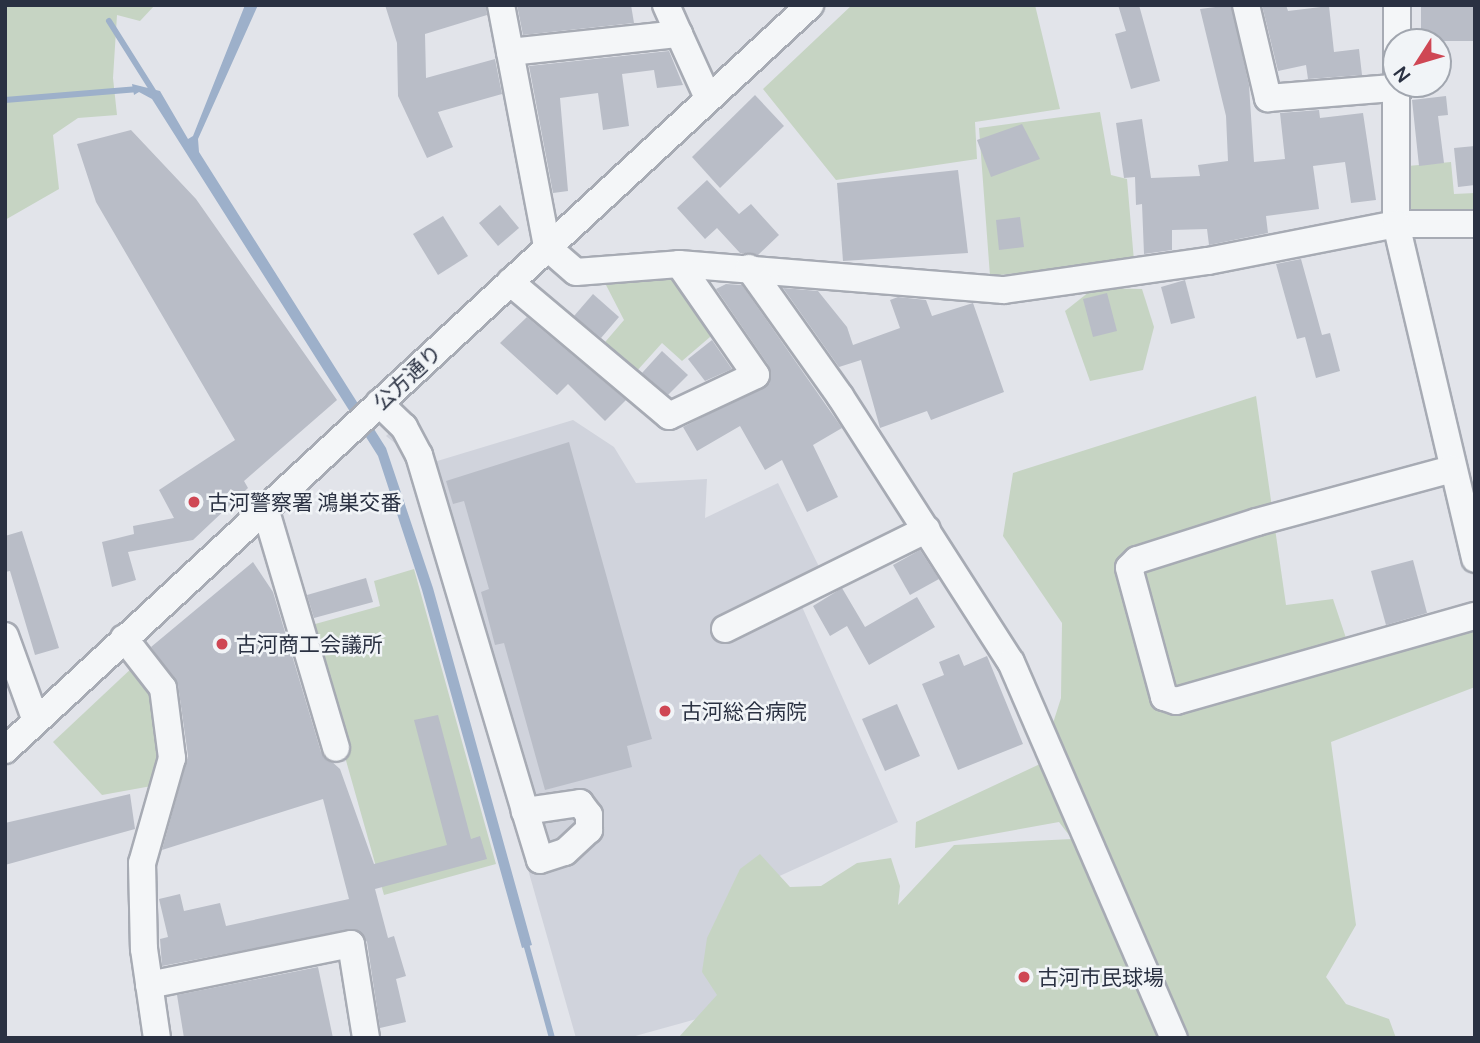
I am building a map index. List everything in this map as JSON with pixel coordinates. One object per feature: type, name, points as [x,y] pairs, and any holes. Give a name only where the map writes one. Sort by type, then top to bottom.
[{"type":"street","points":[[501,5],[547,247],[576,272],[591,274],[678,264],[1004,290],[1208,261],[1396,224],[1475,224]]},
{"type":"street","points":[[666,5],[708,98]]},
{"type":"street","name":"公方通り","points":[[5,750],[810,5]]},
{"type":"street","points":[[1246,5],[1268,98],[1382,89]]},
{"type":"street","points":[[1396,28],[1397,5]]},
{"type":"street","points":[[510,51],[679,34]]},
{"type":"street","points":[[1393,98],[1396,224],[1475,559]]},
{"type":"street","points":[[510,282],[669,416],[756,375],[678,264]]},
{"type":"street","points":[[749,268],[927,529],[1011,662],[1174,1038]]},
{"type":"street","points":[[379,402],[404,426],[419,455],[525,811]]},
{"type":"street","points":[[1452,469],[1245,526],[1137,560],[1129,568],[1164,697],[1177,701],[1475,616]]},
{"type":"street","points":[[265,508],[336,748]]},
{"type":"street","points":[[725,629],[927,529]]},
{"type":"street","points":[[5,636],[36,721]]},
{"type":"street","points":[[124,638],[163,688],[172,758],[142,863],[149,985],[157,1038]]},
{"type":"street","points":[[149,985],[351,944],[366,1038]]},
{"type":"shaded area","name":"古河総合病院","points":[[409,415],[434,462],[573,420],[614,447],[636,483],[707,479],[705,518],[778,483],[828,585],[799,600],[898,822],[742,893],[776,997],[628,1038],[576,1038],[415,473],[401,448],[386,436]]},
{"type":"green space","points":[[5,5],[155,5],[140,21],[117,15],[113,78],[117,115],[78,118],[53,135],[59,189],[5,220]]},
{"type":"green space","points":[[852,5],[1035,5],[1060,109],[975,122],[977,159],[836,180],[763,89]]},
{"type":"green space","points":[[1100,112],[1111,175],[1127,179],[1134,261],[990,276],[979,128]]},
{"type":"green space","points":[[1451,162],[1454,194],[1475,193],[1475,211],[1402,218],[1397,167]]},
{"type":"green space","points":[[680,276],[717,331],[682,361],[662,343],[635,373],[600,348],[624,320],[606,285]]},
{"type":"green space","points":[[1094,288],[1142,289],[1154,327],[1143,370],[1090,381],[1065,311]]},
{"type":"green space","points":[[1256,396],[1286,605],[1333,599],[1354,662],[1475,627],[1475,687],[1331,742],[1356,925],[1326,977],[1346,1004],[1389,1019],[1396,1038],[678,1038],[717,995],[702,972],[707,938],[740,869],[760,854],[790,887],[821,886],[857,863],[891,858],[900,886],[898,905],[954,845],[1072,839],[1059,822],[915,848],[916,822],[1040,764],[1061,698],[1062,623],[1003,536],[1013,473]]},
{"type":"green space","points":[[414,569],[496,864],[384,895],[308,626],[380,606],[374,581]]},
{"type":"green space","points":[[134,666],[156,691],[157,785],[102,795],[53,742]]},
{"type":"water","points":[[245,5],[258,5],[198,139],[199,152],[386,448],[433,588],[532,945],[522,948],[422,590],[378,456],[152,99],[139,92],[134,95],[132,84],[160,91],[188,139],[193,136]]},
{"type":"building","points":[[385,5],[486,5],[487,15],[425,34],[426,78],[495,59],[502,94],[438,112],[453,147],[427,158],[398,96],[397,43]]},
{"type":"building","points":[[517,5],[631,5],[634,23],[523,35]]},
{"type":"building","points":[[1118,5],[1139,5],[1160,81],[1131,89],[1115,34],[1126,31]]},
{"type":"building","points":[[1231,5],[1249,85],[1254,162],[1285,159],[1280,113],[1319,110],[1320,118],[1363,113],[1376,200],[1351,203],[1345,162],[1313,166],[1319,209],[1266,216],[1268,233],[1209,245],[1207,229],[1172,230],[1172,250],[1144,254],[1142,204],[1136,205],[1135,177],[1124,178],[1116,123],[1142,119],[1151,178],[1200,176],[1198,165],[1228,161],[1226,116],[1200,9]]},
{"type":"building","points":[[1262,5],[1286,5],[1288,11],[1329,6],[1334,52],[1359,49],[1362,75],[1308,79],[1306,65],[1278,71]]},
{"type":"building","points":[[1421,5],[1475,7],[1475,41],[1452,41],[1452,28],[1421,28]]},
{"type":"building","points":[[669,51],[683,85],[657,88],[654,70],[622,74],[629,126],[603,130],[598,93],[560,98],[568,191],[553,193],[529,66]]},
{"type":"building","points":[[755,95],[784,126],[720,188],[692,157]]},
{"type":"building","points":[[1446,98],[1448,115],[1438,116],[1444,163],[1419,166],[1412,100]]},
{"type":"building","points":[[1022,124],[1040,159],[991,177],[977,140]]},
{"type":"building","points":[[131,130],[196,199],[337,400],[244,481],[248,488],[193,540],[128,552],[136,580],[112,587],[102,542],[134,534],[133,526],[174,518],[159,490],[235,440],[96,202],[77,144]]},
{"type":"building","points":[[1475,146],[1475,185],[1458,187],[1454,148]]},
{"type":"building","points":[[958,170],[968,253],[843,261],[837,183]]},
{"type":"building","points":[[707,180],[739,214],[751,204],[779,235],[758,255],[740,253],[717,228],[705,239],[677,208]]},
{"type":"building","points":[[500,205],[519,228],[498,246],[479,223]]},
{"type":"building","points":[[443,216],[468,256],[438,275],[413,234]]},
{"type":"building","points":[[1020,217],[1024,247],[999,250],[996,220]]},
{"type":"building","points":[[1301,259],[1322,335],[1330,333],[1340,371],[1316,378],[1305,337],[1297,339],[1276,264]]},
{"type":"building","points":[[1185,280],[1195,318],[1171,324],[1161,287]]},
{"type":"building","points":[[726,284],[742,285],[842,428],[813,445],[838,497],[807,512],[782,460],[765,470],[740,426],[697,451],[683,427],[770,383],[769,366],[716,289]]},
{"type":"building","points":[[783,288],[818,291],[847,327],[853,345],[900,328],[890,300],[898,297],[926,300],[932,316],[973,303],[1004,392],[931,420],[927,411],[880,428],[861,360],[839,367]]},
{"type":"building","points":[[1107,293],[1117,331],[1093,337],[1083,299]]},
{"type":"building","points":[[593,294],[619,317],[601,338],[574,316]]},
{"type":"building","points":[[527,317],[626,400],[605,421],[568,384],[557,395],[500,343]]},
{"type":"building","points":[[712,340],[732,369],[705,381],[688,359]]},
{"type":"building","points":[[662,351],[688,375],[668,395],[642,373]]},
{"type":"building","points":[[569,442],[652,739],[627,746],[632,767],[545,790],[504,643],[495,645],[481,592],[489,589],[464,501],[453,504],[446,481]]},
{"type":"building","points":[[22,531],[59,648],[35,655],[10,571],[5,572],[5,536]]},
{"type":"building","points":[[920,550],[939,579],[910,595],[893,565]]},
{"type":"building","points":[[1413,560],[1427,613],[1386,625],[1371,571]]},
{"type":"building","points":[[253,562],[273,592],[321,752],[340,769],[374,864],[447,845],[414,720],[438,715],[471,839],[480,836],[487,859],[375,889],[388,938],[394,936],[406,976],[396,979],[406,1022],[380,1028],[367,942],[356,929],[162,966],[160,939],[168,937],[159,899],[180,894],[184,911],[220,903],[226,926],[349,899],[323,799],[162,850],[188,756],[178,685],[151,647]]},
{"type":"building","points":[[366,578],[373,602],[314,618],[307,595]]},
{"type":"building","points":[[842,588],[865,627],[917,597],[935,627],[869,665],[847,626],[830,636],[813,606]]},
{"type":"building","points":[[959,654],[964,666],[987,656],[1023,744],[958,770],[922,684],[944,675],[939,662]]},
{"type":"building","points":[[897,704],[920,756],[885,771],[862,719]]},
{"type":"building","points":[[130,794],[135,829],[5,865],[5,823]]},
{"type":"building","points":[[318,967],[333,1038],[184,1038],[177,995]]},
{"type":"waterway","points":[[109,21],[153,91]]},
{"type":"waterway","points":[[5,100],[139,89]]},
{"type":"waterway","points":[[525,940],[552,1038]]},
{"type":"place","name":"古河警察署 鴻巣交番","points":[[194,502]]},
{"type":"place","name":"古河商工会議所","points":[[222,644]]},
{"type":"place","name":"古河総合病院","points":[[665,711]]},
{"type":"place","name":"古河市民球場","points":[[1024,977]]}]
